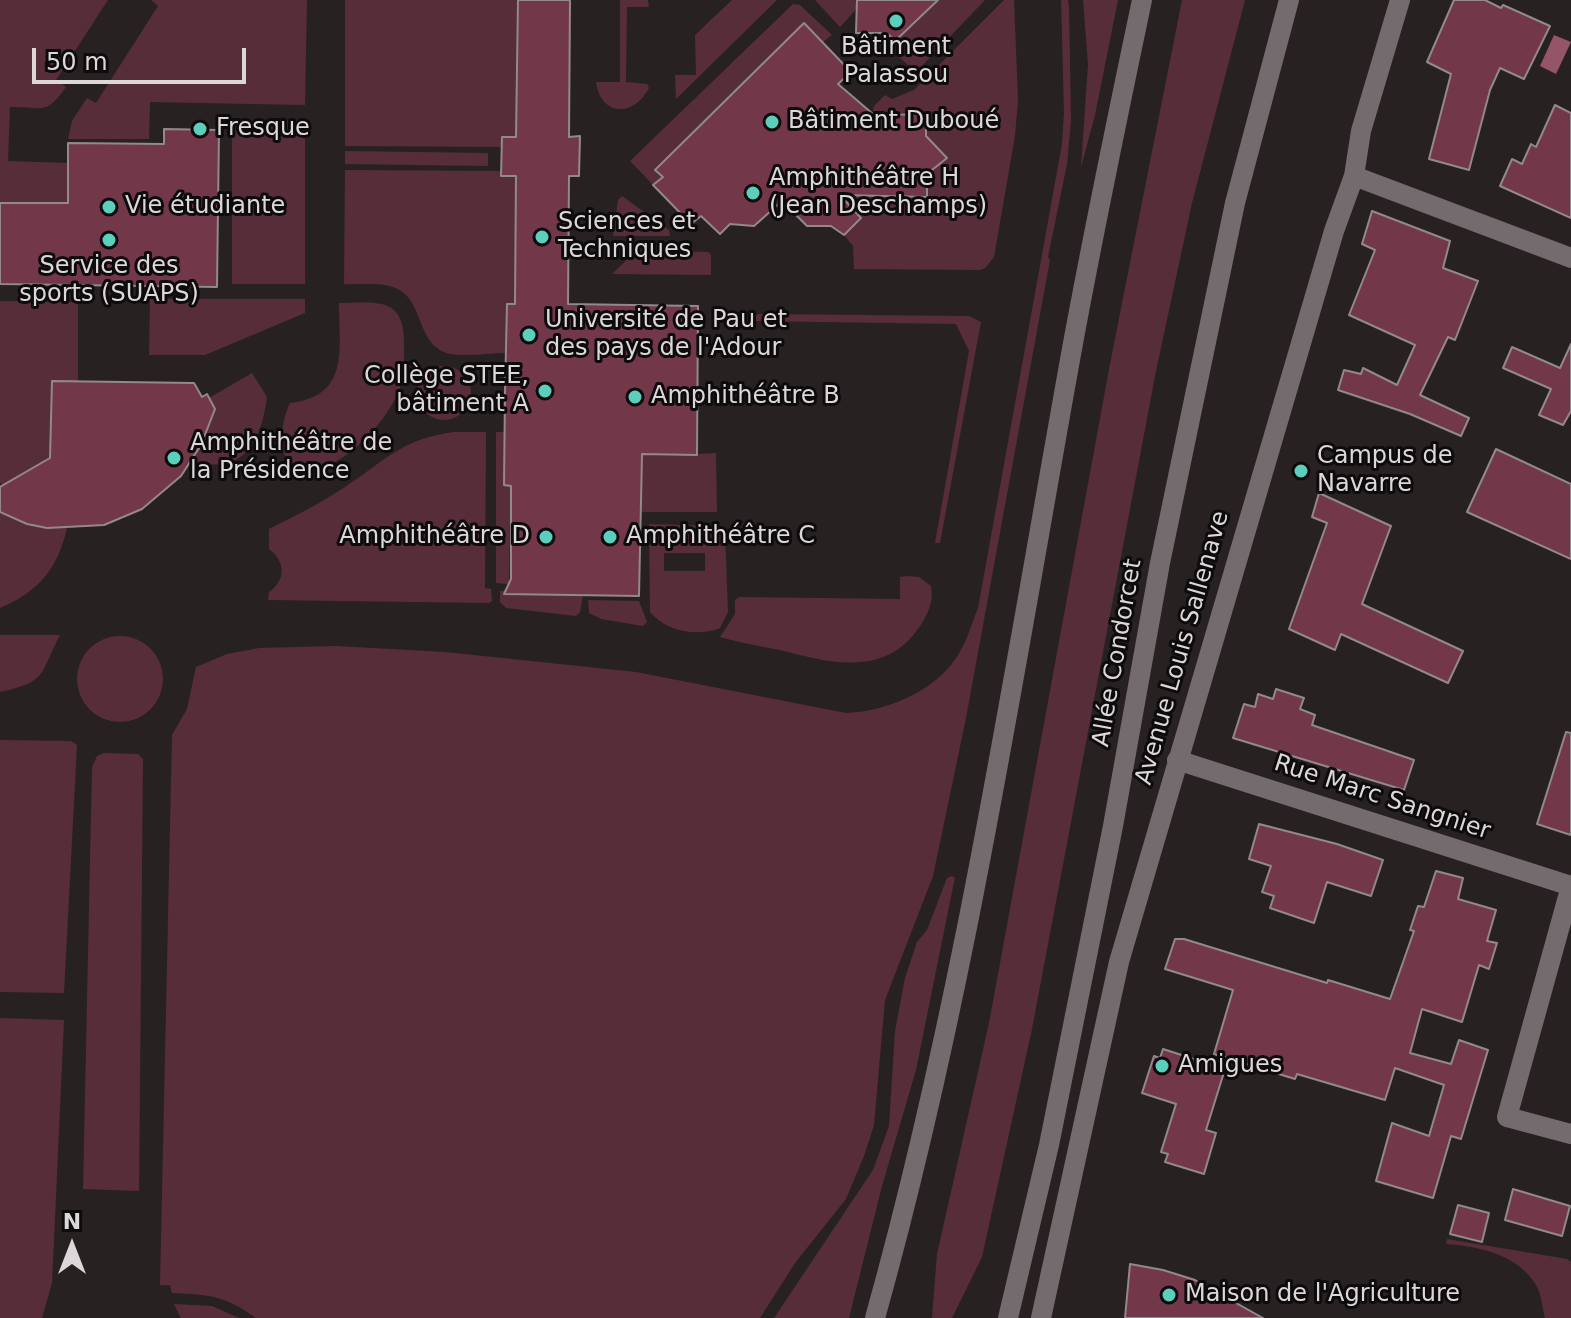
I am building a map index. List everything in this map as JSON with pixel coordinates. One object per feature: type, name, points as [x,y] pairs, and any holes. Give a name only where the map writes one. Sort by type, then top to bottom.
[{"type":"main road","points":[[875,1318],[935,1084],[974,894],[1068,369],[1142,0]]},
{"type":"main road","name":"Allée Condorcet","points":[[1008,1318],[1049,1145],[1113,826],[1160,563],[1235,203],[1289,0]]},
{"type":"main road","name":"Avenue Louis Sallenave","points":[[1041,1318],[1119,962],[1334,231],[1354,176],[1361,131],[1400,0]]},
{"type":"main road","points":[[1354,176],[1571,258]]},
{"type":"main road","name":"Rue Marc Sangnier","points":[[1177,760],[1571,886]]},
{"type":"main road","points":[[1571,886],[1507,1117],[1571,1134]]},
{"type":"shaded area","points":[[0,0],[108,0],[56,80],[66,87],[53,103],[42,108],[10,107],[8,161],[68,163],[68,204],[0,203]]},
{"type":"shaded area","points":[[151,0],[307,0],[305,105],[150,102],[149,139],[68,139],[72,121],[87,98],[96,103],[158,6]]},
{"type":"shaded area","points":[[345,0],[518,0],[516,137],[502,137],[502,147],[345,146]]},
{"type":"shaded area","points":[[620,0],[648,0],[649,7],[627,7],[626,82],[647,84],[649,88],[635,104],[619,109],[604,102],[596,82],[620,82]]},
{"type":"shaded area","points":[[732,0],[777,0],[676,99],[675,75],[696,75],[695,35]]},
{"type":"shaded area","points":[[815,0],[855,0],[860,5],[840,27]]},
{"type":"shaded area","points":[[938,0],[985,0],[916,72],[882,42],[889,35],[895,41]]},
{"type":"shaded area","points":[[1004,0],[1014,0],[1018,100],[1015,136],[994,257],[980,270],[854,269],[853,246],[844,235],[861,218],[851,207],[851,195],[927,197],[926,115],[873,111],[874,106],[885,95],[892,99],[914,90]]},
{"type":"shaded area","points":[[1061,0],[1068,0],[1069,7],[1071,121],[1067,164],[1048,257],[1050,260],[966,718],[933,876],[885,1000],[874,1125],[846,1199],[795,1263],[760,1318],[256,1318],[225,1301],[172,1293],[170,1285],[160,1285],[172,735],[187,709],[196,667],[227,654],[259,648],[336,646],[445,652],[636,672],[846,713],[889,705],[930,685],[956,658],[978,608],[1062,144]]},
{"type":"shaded area","points":[[1083,0],[1118,0],[1095,115],[1081,167],[1088,64]]},
{"type":"shaded area","points":[[1182,0],[1245,0],[1192,203],[1156,371],[1032,1029],[982,1257],[952,1318],[932,1318],[937,1254],[989,1023],[1110,364]]},
{"type":"shaded area","points":[[793,4],[800,5],[832,35],[823,42],[804,23],[655,170],[663,177],[653,185],[630,161]]},
{"type":"shaded area","points":[[1554,35],[1571,42],[1556,74],[1540,66]]},
{"type":"shaded area","points":[[232,120],[305,120],[305,284],[232,284]]},
{"type":"shaded area","points":[[345,151],[488,153],[488,166],[345,164]]},
{"type":"shaded area","points":[[345,170],[501,171],[516,176],[515,304],[507,305],[506,353],[450,354],[431,341],[411,301],[403,293],[382,285],[344,284]]},
{"type":"shaded area","points":[[622,196],[669,230],[670,236],[613,236],[618,200]]},
{"type":"shaded area","points":[[637,250],[708,252],[711,255],[711,275],[612,274]]},
{"type":"shaded area","points":[[150,299],[305,299],[305,313],[205,355],[149,355]]},
{"type":"shaded area","points":[[0,301],[78,302],[78,398],[69,381],[52,381],[50,458],[3,485],[0,483]]},
{"type":"shaded area","points":[[339,303],[385,305],[399,316],[404,342],[402,378],[394,402],[366,438],[329,465],[303,470],[286,459],[283,425],[290,403],[309,399],[332,381],[339,353]]},
{"type":"shaded area","points":[[758,314],[969,316],[981,322],[940,543],[935,543],[969,351],[956,324],[756,321],[754,317]]},
{"type":"shaded area","points":[[444,366],[463,374],[471,393],[463,412],[444,420],[425,412],[417,393],[425,374]]},
{"type":"shaded area","points":[[252,373],[267,397],[260,428],[247,452],[225,464],[192,461],[215,409],[209,398]]},
{"type":"shaded area","points":[[454,432],[486,432],[485,588],[491,589],[492,601],[268,600],[269,592],[279,582],[282,571],[279,560],[269,549],[269,529],[327,498],[408,445]]},
{"type":"shaded area","points":[[496,432],[505,432],[511,486],[509,584],[496,583]]},
{"type":"shaded area","points":[[637,436],[678,455],[716,453],[717,512],[641,512]]},
{"type":"shaded area","points":[[0,512],[33,524],[67,528],[58,556],[44,577],[26,594],[0,608]]},
{"type":"shaded area","points":[[649,524],[719,526],[725,532],[728,612],[720,628],[702,632],[683,631],[665,624],[650,612]],"holes":[[[664,553],[705,553],[705,571],[664,571]]]},
{"type":"shaded area","points":[[900,577],[919,577],[931,586],[928,612],[906,642],[891,654],[874,660],[837,662],[720,637],[735,614],[735,600],[739,597],[900,599]]},
{"type":"shaded area","points":[[511,590],[512,594],[583,595],[580,612],[576,616],[506,608],[500,602],[500,591]]},
{"type":"shaded area","points":[[588,600],[639,601],[647,622],[643,626],[601,619],[589,613]]},
{"type":"shaded area","points":[[0,635],[60,635],[45,667],[35,680],[0,692]]},
{"type":"shaded area","points":[[112,636],[128,636],[151,648],[160,662],[163,679],[160,696],[151,710],[128,722],[112,722],[96,715],[84,703],[77,687],[77,671],[84,655],[96,643]]},
{"type":"shaded area","points":[[0,740],[71,741],[77,745],[64,993],[0,992]]},
{"type":"shaded area","points":[[104,753],[138,754],[143,759],[139,1191],[83,1189],[92,767],[97,756]]},
{"type":"shaded area","points":[[947,878],[955,878],[916,1070],[882,1186],[849,1318],[774,1318],[873,1170],[889,1126],[895,1031],[905,978],[917,942],[927,930]]},
{"type":"shaded area","points":[[0,1018],[64,1020],[52,1283],[42,1318],[0,1318]]},
{"type":"shaded area","points":[[1447,1239],[1567,1259],[1571,1262],[1571,1318],[1545,1318],[1537,1287],[1520,1267],[1497,1254],[1446,1244]]},
{"type":"shaded area","points":[[174,1304],[212,1306],[239,1318],[181,1318]]},
{"type":"building","name":"Sciences et Techniques","points":[[518,0],[570,0],[569,137],[580,136],[579,176],[569,176],[568,304],[698,306],[697,455],[642,454],[639,596],[504,594],[511,579],[511,486],[504,485],[505,392],[507,304],[515,304],[516,176],[501,176],[502,137],[516,137]]},
{"type":"building","name":"Bâtiment Palassou","points":[[857,0],[938,0],[895,41],[887,33],[856,33]]},
{"type":"building","points":[[1454,0],[1485,0],[1550,26],[1524,79],[1500,68],[1490,90],[1469,170],[1429,159],[1451,74],[1427,62]]},
{"type":"building","name":"Bâtiment Duboué","points":[[804,23],[851,72],[838,84],[873,114],[926,115],[926,136],[947,158],[927,174],[927,197],[840,195],[861,218],[844,235],[831,226],[807,226],[782,201],[754,226],[730,224],[720,234],[701,216],[691,224],[653,185],[663,177],[655,170]]},
{"type":"building","points":[[1555,105],[1571,113],[1571,218],[1500,186],[1512,159],[1522,164],[1531,144],[1536,147]]},
{"type":"building","name":"Vie étudiante","points":[[164,129],[219,130],[217,287],[0,284],[0,203],[68,203],[68,143],[164,144]]},
{"type":"building","points":[[1372,211],[1450,241],[1443,268],[1478,281],[1455,340],[1448,337],[1420,395],[1469,418],[1461,436],[1410,414],[1338,390],[1344,370],[1361,374],[1363,368],[1397,385],[1415,345],[1349,315],[1375,250],[1362,244]]},
{"type":"building","points":[[1571,344],[1571,411],[1563,425],[1539,415],[1551,389],[1503,368],[1512,347],[1560,368]]},
{"type":"building","points":[[52,381],[194,383],[202,397],[207,394],[215,409],[201,445],[181,476],[142,509],[104,525],[47,528],[27,524],[0,512],[0,487],[50,458]]},
{"type":"building","points":[[1496,449],[1571,484],[1571,559],[1467,512]]},
{"type":"building","points":[[1319,493],[1391,526],[1362,604],[1463,651],[1448,683],[1341,634],[1335,650],[1289,629],[1327,523],[1312,517]]},
{"type":"building","points":[[1276,689],[1304,698],[1300,709],[1315,715],[1312,725],[1414,760],[1404,790],[1233,738],[1244,704],[1255,707],[1258,694],[1273,699]]},
{"type":"building","points":[[1566,732],[1571,733],[1571,835],[1537,824]]},
{"type":"building","points":[[1259,824],[1337,844],[1383,860],[1371,896],[1327,882],[1314,923],[1270,908],[1274,896],[1262,892],[1271,866],[1249,859]]},
{"type":"building","points":[[1436,871],[1463,878],[1458,899],[1496,910],[1487,941],[1497,943],[1489,969],[1479,965],[1462,1022],[1422,1009],[1410,1053],[1451,1064],[1459,1040],[1488,1050],[1461,1139],[1451,1136],[1433,1198],[1376,1181],[1392,1123],[1429,1136],[1444,1085],[1395,1068],[1385,1100],[1297,1074],[1295,1079],[1214,1054],[1233,990],[1165,969],[1175,939],[1184,939],[1390,999],[1414,931],[1410,930],[1418,906],[1424,907]]},
{"type":"building","points":[[1163,1049],[1225,1069],[1206,1130],[1216,1133],[1204,1174],[1165,1162],[1168,1154],[1161,1152],[1176,1104],[1142,1093],[1154,1056],[1160,1058]]},
{"type":"building","points":[[1513,1189],[1570,1206],[1562,1236],[1505,1220]]},
{"type":"building","points":[[1458,1205],[1489,1213],[1482,1242],[1450,1234]]},
{"type":"building","name":"Maison de l'Agriculture","points":[[1130,1264],[1195,1280],[1263,1318],[1125,1318]]},
{"type":"place","name":"Bâtiment Palassou","points":[[896,21]]},
{"type":"place","name":"Bâtiment Duboué","points":[[772,122]]},
{"type":"place","name":"Fresque","points":[[200,129]]},
{"type":"place","name":"Amphithéâtre H (Jean Deschamps)","points":[[753,193]]},
{"type":"place","name":"Vie étudiante","points":[[109,207]]},
{"type":"place","name":"Sciences et Techniques","points":[[542,237]]},
{"type":"place","name":"Service des sports (SUAPS)","points":[[109,240]]},
{"type":"place","name":"Université de Pau et des pays de l'Adour","points":[[529,335]]},
{"type":"place","name":"Collège STEE, bâtiment A","points":[[545,391]]},
{"type":"place","name":"Amphithéâtre B","points":[[635,397]]},
{"type":"place","name":"Amphithéâtre de la Présidence","points":[[174,458]]},
{"type":"place","name":"Campus de Navarre","points":[[1301,471]]},
{"type":"place","name":"Amphithéâtre D","points":[[546,537]]},
{"type":"place","name":"Amphithéâtre C","points":[[610,537]]},
{"type":"place","name":"Amigues","points":[[1162,1066]]},
{"type":"place","name":"Maison de l'Agriculture","points":[[1169,1295]]}]
